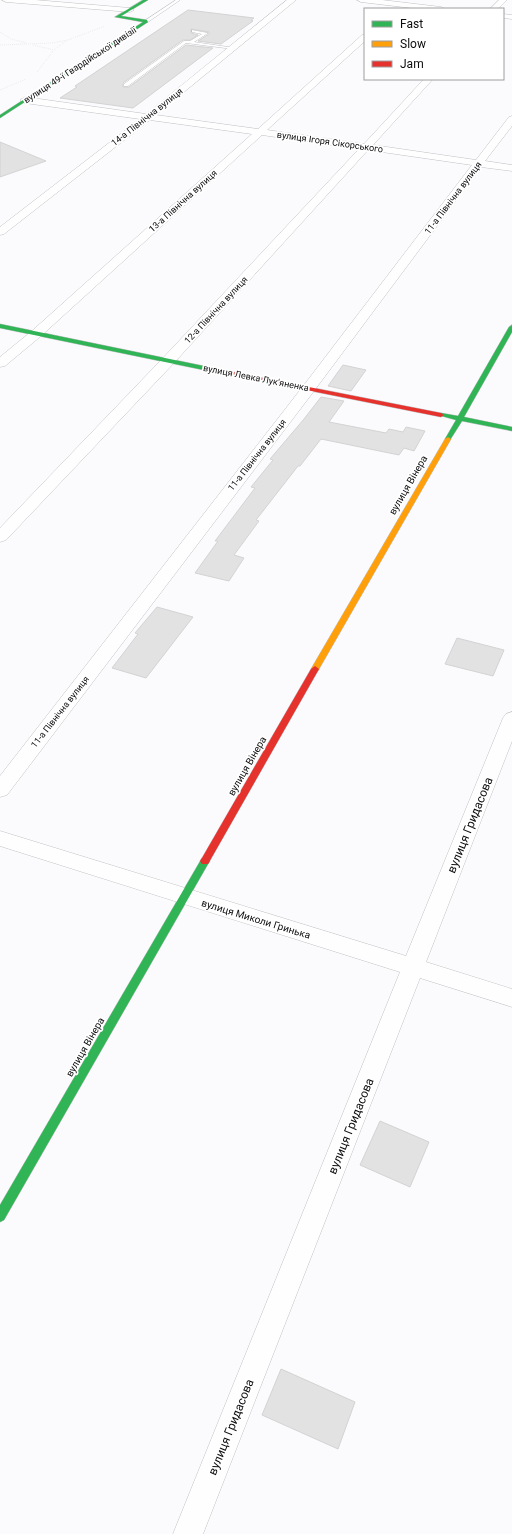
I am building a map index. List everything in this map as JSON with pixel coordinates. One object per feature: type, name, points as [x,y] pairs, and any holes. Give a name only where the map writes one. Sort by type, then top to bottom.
[{"type":"street","points":[[11,0],[130,10]]},
{"type":"street","name":"вулиця 49-ї Гвардійської дивізії","points":[[117,17],[146,0]]},
{"type":"street","name":"14-а Північна вулиця","points":[[0,232],[148,117],[292,0]]},
{"type":"street","points":[[361,0],[431,8]]},
{"type":"street","points":[[495,8],[503,0]]},
{"type":"street","name":"вулиця 49-ї Гвардійської дивізії","points":[[117,17],[147,21]]},
{"type":"street","name":"вулиця 49-ї Гвардійської дивізії","points":[[0,117],[147,21]]},
{"type":"street","name":"13-а Північна вулиця","points":[[0,363],[37,333],[364,38]]},
{"type":"street","name":"12-а Північна вулиця","points":[[0,537],[168,361],[428,80]]},
{"type":"street","name":"вулиця Ігоря Сікорського","points":[[25,100],[512,168]]},
{"type":"street","name":"11-а Північна вулиця","points":[[0,790],[309,388],[512,119]]},
{"type":"street","name":"вулиця Левка Лук'яненка","points":[[0,326],[512,429]]},
{"type":"street","name":"вулиця Вінера","points":[[0,1216],[512,327]]},
{"type":"street","name":"вулиця Гридасова","points":[[188,1534],[512,718]]},
{"type":"street","name":"вулиця Миколи Гринька","points":[[0,838],[184,897],[512,998]]},
{"type":"lane","points":[[147,21],[178,0]]},
{"type":"lane","points":[[190,43],[206,33],[192,31]]},
{"type":"lane","points":[[126,85],[185,42],[233,48]]},
{"type":"path","points":[[0,44],[52,43],[68,40],[105,26],[117,17]]},
{"type":"path","points":[[0,32],[11,39],[54,50]]},
{"type":"path","points":[[32,75],[39,71],[41,66],[54,50],[68,40]]},
{"type":"path","points":[[0,90],[26,79]]},
{"type":"building","points":[[188,10],[254,18],[251,20],[253,21],[221,44],[198,41],[209,34],[209,32],[191,29],[191,33],[198,35],[190,40],[183,40],[123,83],[123,87],[129,87],[186,45],[213,48],[133,108],[60,98],[77,87],[75,86]]},
{"type":"building","points":[[0,142],[46,161],[0,177]]},
{"type":"building","points":[[343,365],[366,370],[351,391],[328,386]]},
{"type":"building","points":[[321,397],[344,401],[329,422],[386,433],[389,429],[403,432],[406,427],[425,431],[414,451],[404,448],[399,455],[321,439],[256,520],[259,521],[234,555],[244,558],[229,581],[195,573],[218,541],[215,541],[255,488],[251,487],[273,460],[270,459]]},
{"type":"building","points":[[157,607],[193,617],[146,678],[112,668],[138,634],[135,633]]},
{"type":"building","points":[[457,638],[504,650],[493,676],[445,664]]},
{"type":"building","points":[[380,1121],[429,1142],[410,1187],[360,1165]]},
{"type":"building","points":[[281,1369],[355,1402],[338,1449],[262,1415]]},
{"type":"traffic: fast","points":[[0,117],[147,21],[117,17],[146,0]]},
{"type":"traffic: fast","points":[[0,326],[228,373]]},
{"type":"traffic: fast","points":[[448,439],[512,327]]},
{"type":"traffic: fast","points":[[441,415],[512,429]]},
{"type":"traffic: fast","points":[[0,1216],[205,861]]},
{"type":"traffic: slow","points":[[315,669],[448,439]]},
{"type":"traffic: jam","points":[[228,373],[441,415]]},
{"type":"traffic: jam","points":[[205,861],[315,669]]}]
